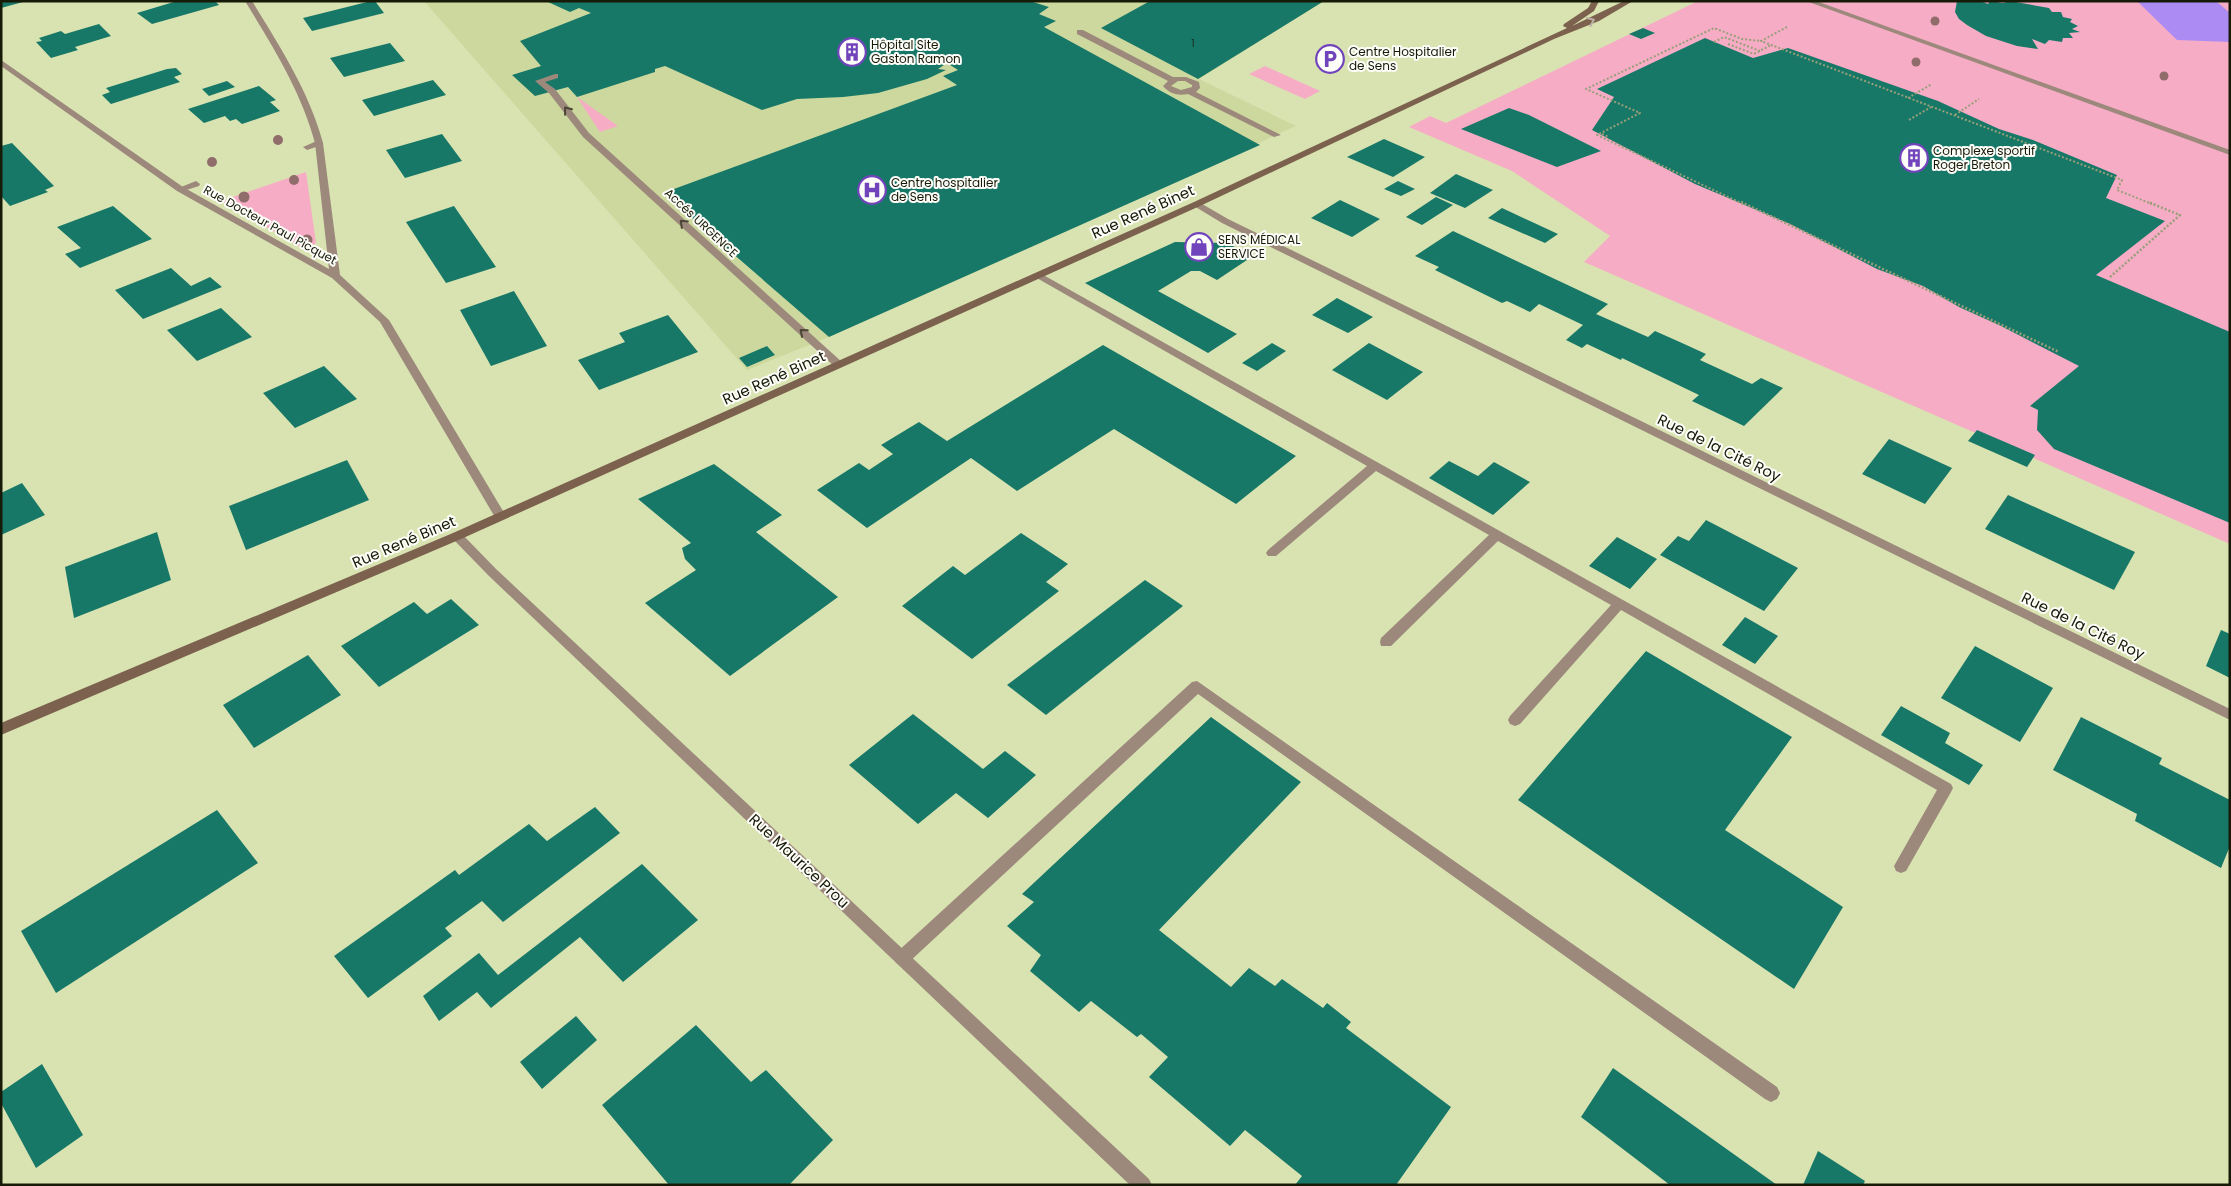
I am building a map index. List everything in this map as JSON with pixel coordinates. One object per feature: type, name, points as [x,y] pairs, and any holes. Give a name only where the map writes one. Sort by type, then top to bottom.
[{"type":"street","points":[[248,1],[298,84],[314,123],[319,143],[335,276]]},
{"type":"street","name":"Rue René Binet","points":[[1551,37],[1591,9],[1596,1]]},
{"type":"street","name":"Rue René Binet","points":[[1,729],[457,536],[840,365],[1197,204],[1551,37],[1596,19],[1630,1]]},
{"type":"street","points":[[1809,1],[2230,153]]},
{"type":"street","points":[[1080,32],[1172,80],[1181,79],[1194,82],[1196,88],[1190,92],[1180,93],[1171,90],[1167,86],[1172,80]]},
{"type":"street","name":"Rue Docteur Paul Picquet","points":[[1,62],[180,189],[335,276],[384,320],[500,516]]},
{"type":"street","name":"Accés URGENCE","points":[[554,76],[539,81],[553,92],[586,135],[747,283],[840,365]]},
{"type":"street","points":[[1190,92],[1277,135]]},
{"type":"street","points":[[306,147],[319,143]]},
{"type":"street","points":[[180,189],[196,184]]},
{"type":"street","name":"Rue de la Cité Roy","points":[[1197,204],[1234,226],[2230,716]]},
{"type":"street","points":[[1038,275],[1946,788],[1901,866]]},
{"type":"street","points":[[1272,553],[1375,466]]},
{"type":"street","points":[[1386,642],[1497,535]]},
{"type":"street","name":"Rue Maurice Prou","points":[[457,536],[1143,1185]]},
{"type":"street","points":[[1515,720],[1619,604]]},
{"type":"street","points":[[902,958],[1197,686],[1771,1093]]},
{"type":"path","points":[[1761,41],[1825,7]]},
{"type":"path","points":[[2059,352],[1597,135],[1640,113],[1586,89],[1714,28],[1742,39],[1761,41],[2122,180],[2118,190],[2180,215],[2110,277]]},
{"type":"path","points":[[1714,42],[1724,37],[1760,51]]},
{"type":"path","points":[[1728,44],[1754,54],[1771,45]]},
{"type":"path","points":[[1909,120],[1931,106]]},
{"type":"path","points":[[1601,133],[1609,137]]},
{"type":"shaded area","name":"Centre hospitalier de Sens","points":[[424,1],[1324,1],[1199,79],[1296,126],[829,337],[747,370]]},
{"type":"shaded area","points":[[1698,1],[2230,1],[2230,544],[1584,262],[1610,236],[1512,171],[1409,127],[1430,116],[1446,123]]},
{"type":"shaded area","points":[[2137,1],[2216,1],[2230,13],[2230,42],[2177,40]]},
{"type":"shaded area","points":[[1265,66],[1320,91],[1305,99],[1249,74]]},
{"type":"shaded area","points":[[577,97],[618,126],[600,132]]},
{"type":"shaded area","points":[[306,172],[316,243],[308,248],[303,248],[221,201]]},
{"type":"building","points":[[1,1],[22,1],[23,2],[1,8]]},
{"type":"building","points":[[177,1],[215,1],[219,5],[152,24],[137,13]]},
{"type":"building","points":[[375,1],[384,13],[312,31],[303,18]]},
{"type":"building","name":"Centre hospitalier de Sens","points":[[1030,1],[1049,7],[1039,14],[1056,21],[1044,27],[1260,145],[829,337],[663,193],[957,85],[943,76],[958,70],[947,63],[938,69],[946,70],[927,79],[878,93],[797,99],[762,110],[665,66],[655,69],[655,72],[577,97],[568,87],[535,96],[512,75],[541,66],[520,41],[591,13],[579,8],[570,12],[548,2]]},
{"type":"building","points":[[1150,1],[1324,1],[1198,79],[1101,28]]},
{"type":"building","points":[[1957,1],[1980,1],[1988,4],[1990,1],[2003,3],[2010,1],[2049,8],[2052,12],[2061,12],[2063,17],[2072,19],[2070,22],[2078,26],[2072,29],[2080,32],[2069,33],[2073,38],[2063,38],[2062,42],[2049,40],[2045,44],[2032,39],[2038,49],[2017,46],[1986,36],[1959,19],[1955,12]]},
{"type":"building","points":[[99,24],[111,36],[75,47],[78,50],[51,58],[36,42],[42,41],[39,38],[61,31],[65,34]]},
{"type":"building","points":[[1643,28],[1655,33],[1641,39],[1629,34]]},
{"type":"building","points":[[1705,38],[1753,58],[1788,48],[1938,101],[1999,129],[2033,140],[2117,175],[2106,198],[2165,221],[2096,275],[2230,332],[2230,523],[2054,449],[2037,430],[2038,410],[2030,406],[2079,366],[1959,307],[1923,286],[1877,269],[1790,224],[1695,184],[1592,130],[1614,97],[1597,89]]},
{"type":"building","points":[[390,43],[405,61],[344,77],[330,58]]},
{"type":"building","points":[[176,68],[182,74],[174,77],[180,82],[111,104],[102,95],[110,92],[106,88],[167,69]]},
{"type":"building","points":[[433,80],[446,95],[374,116],[362,100]]},
{"type":"building","points":[[227,81],[235,87],[209,96],[202,89]]},
{"type":"building","points":[[259,86],[276,100],[270,102],[280,111],[242,124],[236,119],[230,121],[225,116],[204,123],[188,109]]},
{"type":"building","points":[[1509,108],[1529,115],[1601,151],[1557,167],[1461,129]]},
{"type":"building","points":[[442,134],[462,161],[405,178],[386,150]]},
{"type":"building","points":[[1384,139],[1425,157],[1393,177],[1347,157]]},
{"type":"building","points":[[12,143],[54,186],[45,190],[48,192],[10,206],[1,196],[1,146]]},
{"type":"building","points":[[1456,174],[1493,190],[1465,208],[1430,193]]},
{"type":"building","points":[[1398,181],[1415,189],[1401,196],[1384,189]]},
{"type":"building","points":[[1436,197],[1453,205],[1422,225],[1406,217]]},
{"type":"building","points":[[1340,200],[1380,219],[1352,237],[1311,218]]},
{"type":"building","points":[[113,206],[152,239],[80,268],[65,254],[81,248],[57,227]]},
{"type":"building","points":[[454,206],[496,267],[446,283],[406,222]]},
{"type":"building","points":[[1502,208],[1558,234],[1545,243],[1488,218]]},
{"type":"building","points":[[1453,231],[1608,304],[1596,314],[1648,337],[1655,331],[1682,343],[1706,354],[1700,360],[1752,384],[1761,378],[1783,388],[1744,426],[1692,401],[1699,395],[1622,358],[1621,360],[1587,344],[1582,348],[1566,340],[1583,325],[1539,304],[1530,312],[1507,301],[1502,303],[1435,270],[1439,267],[1415,256]]},
{"type":"building","points":[[1175,242],[1227,243],[1253,256],[1217,280],[1200,271],[1191,271],[1158,291],[1237,334],[1208,353],[1085,283]]},
{"type":"building","points":[[171,268],[191,286],[210,277],[222,287],[143,319],[115,290]]},
{"type":"building","points":[[514,291],[547,346],[491,366],[460,310]]},
{"type":"building","points":[[1337,298],[1373,317],[1348,333],[1312,315]]},
{"type":"building","points":[[221,308],[252,337],[197,361],[167,330]]},
{"type":"building","points":[[668,315],[698,352],[599,390],[578,360],[625,342],[619,333]]},
{"type":"building","points":[[1272,343],[1286,351],[1257,371],[1242,363]]},
{"type":"building","points":[[1369,343],[1423,372],[1387,400],[1332,370]]},
{"type":"building","points":[[1103,345],[1296,456],[1236,504],[1114,429],[1017,491],[971,458],[867,528],[817,490],[859,463],[869,470],[893,454],[881,445],[919,422],[947,441]]},
{"type":"building","points":[[767,346],[775,355],[747,367],[739,358]]},
{"type":"building","points":[[324,366],[357,399],[295,428],[263,393]]},
{"type":"building","points":[[1977,430],[2035,455],[2027,467],[1968,441]]},
{"type":"building","points":[[1889,439],[1952,468],[1925,504],[1862,474]]},
{"type":"building","points":[[347,460],[369,500],[246,550],[229,506]]},
{"type":"building","points":[[1449,461],[1478,476],[1494,462],[1530,482],[1493,515],[1429,478]]},
{"type":"building","points":[[714,464],[782,515],[756,532],[838,597],[730,676],[645,603],[696,570],[685,559],[682,548],[691,543],[638,499]]},
{"type":"building","points":[[22,483],[45,515],[1,535],[1,493]]},
{"type":"building","points":[[2008,495],[2135,552],[2114,590],[1985,529]]},
{"type":"building","points":[[1706,520],[1798,568],[1764,611],[1660,555],[1678,536],[1689,541]]},
{"type":"building","points":[[157,532],[171,580],[74,618],[65,567]]},
{"type":"building","points":[[1021,533],[1068,564],[1046,582],[1059,591],[972,659],[902,606],[953,566],[965,575]]},
{"type":"building","points":[[1617,537],[1657,559],[1630,589],[1589,566]]},
{"type":"building","points":[[1145,580],[1183,606],[1046,715],[1007,685]]},
{"type":"building","points":[[451,599],[479,625],[379,687],[341,646],[414,602],[427,614]]},
{"type":"building","points":[[1745,617],[1778,636],[1755,664],[1722,645]]},
{"type":"building","points":[[2221,630],[2230,634],[2230,678],[2206,666]]},
{"type":"building","points":[[1975,646],[2053,688],[2020,742],[1941,698]]},
{"type":"building","points":[[1646,651],[1792,737],[1725,830],[1843,907],[1794,989],[1518,800]]},
{"type":"building","points":[[308,655],[341,695],[254,748],[223,705]]},
{"type":"building","points":[[1901,706],[1950,733],[1945,743],[1983,765],[1969,785],[1881,735]]},
{"type":"building","points":[[913,714],[983,769],[1005,751],[1036,775],[988,818],[956,793],[918,824],[849,765]]},
{"type":"building","points":[[1211,717],[1301,782],[1159,930],[1231,987],[1249,968],[1275,986],[1282,979],[1323,1008],[1327,1003],[1351,1022],[1346,1028],[1451,1107],[1396,1185],[1295,1185],[1302,1176],[1245,1130],[1230,1146],[1149,1077],[1168,1057],[1141,1034],[1137,1037],[1091,1001],[1079,1012],[1030,971],[1041,955],[1007,926],[1034,902],[1022,894]]},
{"type":"building","points":[[2081,717],[2162,758],[2159,764],[2230,800],[2230,846],[2221,868],[2135,821],[2137,814],[2053,770]]},
{"type":"building","points":[[595,807],[620,833],[503,922],[482,901],[445,928],[452,936],[368,998],[334,956],[455,870],[459,875],[529,824],[547,841]]},
{"type":"building","points":[[217,810],[258,863],[56,993],[21,931]]},
{"type":"building","points":[[642,864],[698,920],[623,982],[580,937],[491,1008],[477,992],[439,1021],[423,996],[479,953],[498,975]]},
{"type":"building","points":[[576,1016],[597,1040],[542,1089],[520,1062]]},
{"type":"building","points":[[696,1025],[751,1082],[766,1070],[833,1140],[789,1185],[669,1185],[602,1105]]},
{"type":"building","points":[[42,1064],[83,1135],[36,1168],[1,1103],[1,1092]]},
{"type":"building","points":[[1613,1068],[1777,1185],[1670,1185],[1581,1117]]},
{"type":"building","points":[[1818,1151],[1865,1181],[1863,1185],[1803,1185]]},
{"type":"place","name":"Hôpital Site Gaston Ramon","points":[[852,52]]},
{"type":"place","name":"Centre Hospitalier de Sens","points":[[1330,59]]},
{"type":"place","name":"Complexe sportif Roger Breton","points":[[1914,158]]},
{"type":"place","name":"Centre hospitalier de Sens","points":[[872,190]]},
{"type":"place","name":"SENS MÉDICAL SERVICE","points":[[1199,247]]}]
